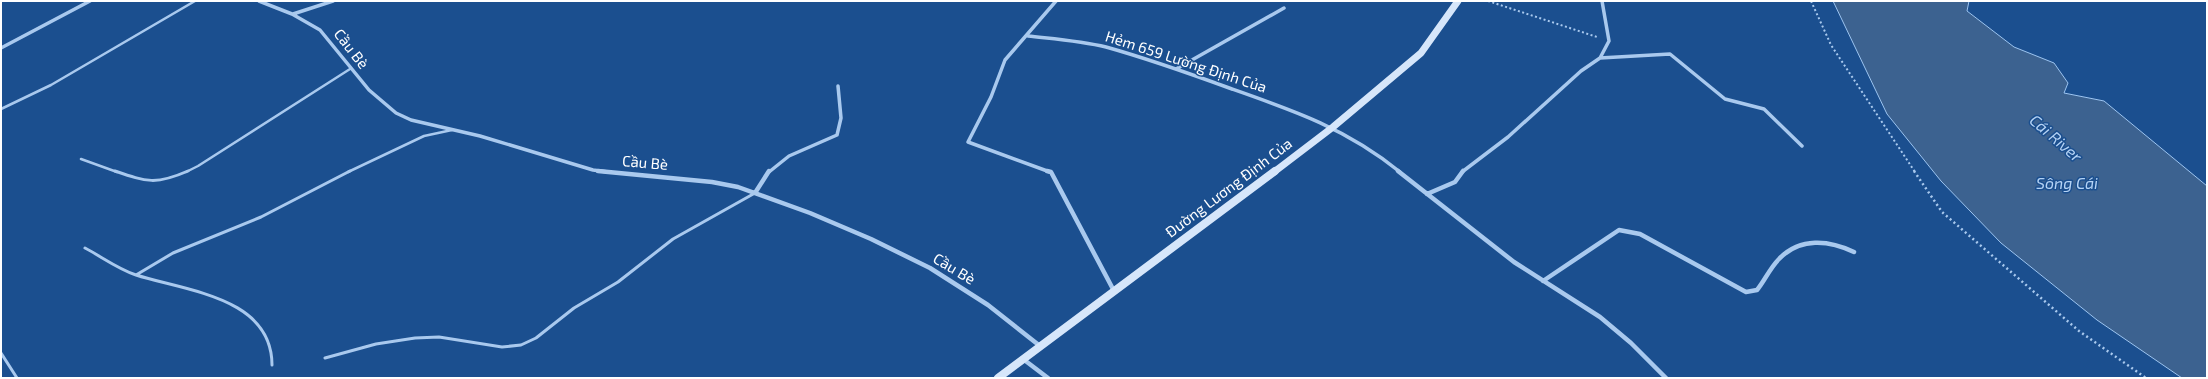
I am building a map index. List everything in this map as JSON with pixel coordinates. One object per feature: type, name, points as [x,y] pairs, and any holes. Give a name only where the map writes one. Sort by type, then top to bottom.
[{"type":"street","points":[[1,48],[90,1]]},
{"type":"street","name":"Cầu Bè","points":[[259,1],[292,14],[320,30],[350,69],[373,94],[396,113],[425,125],[454,130],[593,170],[712,182],[755,193],[810,213],[864,236],[930,268],[988,305],[1040,346]]},
{"type":"street","points":[[292,14],[333,1]]},
{"type":"street","points":[[1056,1],[1039,19],[1028,36],[1005,60],[991,97],[968,142],[1051,172],[1114,291]]},
{"type":"street","name":"Đường Lương Định Của","points":[[998,378],[1334,127],[1420,53],[1436,34],[1458,1]]},
{"type":"street","points":[[1427,194],[1455,182],[1465,168],[1508,137],[1581,71],[1600,58],[1609,41],[1609,34],[1602,7],[1602,1]]},
{"type":"street","points":[[1176,69],[1284,8]]},
{"type":"street","name":"Hẻm 659 Lường Định Của","points":[[1028,36],[1071,40],[1105,48],[1176,69],[1297,112],[1334,127],[1377,153],[1486,241],[1543,281],[1577,300],[1600,317],[1631,343],[1666,378]]},
{"type":"street","points":[[1600,58],[1670,54],[1725,99],[1764,109],[1802,146]]},
{"type":"street","points":[[755,193],[759,181],[776,164],[789,155],[838,135],[841,129],[841,116],[837,97],[838,86]]},
{"type":"street","points":[[1543,281],[1619,230],[1640,234],[1746,292],[1757,290],[1766,281],[1783,255],[1794,248],[1813,242],[1827,241],[1838,244],[1854,252]]},
{"type":"street","points":[[1022,359],[1048,378]]},
{"type":"lane","points":[[1,109],[51,85],[195,1]]},
{"type":"lane","points":[[81,160],[142,180],[167,180],[198,166],[350,69]]},
{"type":"lane","points":[[136,275],[173,253],[261,217],[321,184],[424,136],[454,130]]},
{"type":"lane","points":[[325,358],[384,342],[428,337],[454,338],[485,345],[513,347],[538,337],[569,311],[619,281],[649,255],[673,239],[738,206],[755,193]]},
{"type":"lane","points":[[85,248],[136,275],[206,295],[241,310],[257,322],[270,344],[272,365]]},
{"type":"lane","points":[[1,353],[17,378]]},
{"type":"path","points":[[1488,1],[1609,41]]},
{"type":"path","points":[[1811,1],[1831,45],[1942,212],[2079,331],[2146,378]]},
{"type":"water","name":"Sông Cái","points":[[1833,1],[1969,1],[1967,11],[2014,47],[2054,63],[2068,83],[2064,93],[2104,101],[2207,186],[2207,378],[2182,378],[2097,320],[2001,243],[1941,181],[1887,114]]},
{"type":"water label","name":"Cái River","points":[[2056,138]]}]
